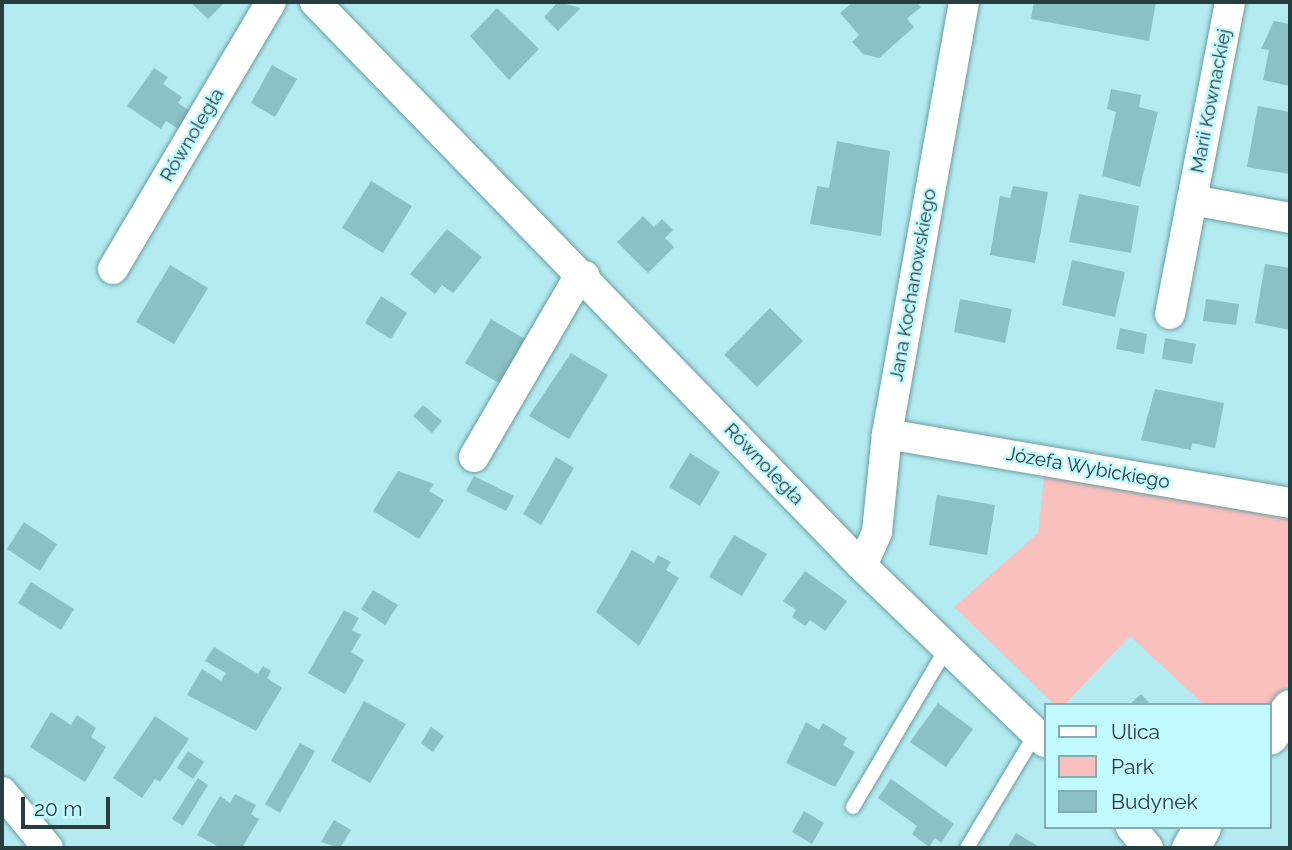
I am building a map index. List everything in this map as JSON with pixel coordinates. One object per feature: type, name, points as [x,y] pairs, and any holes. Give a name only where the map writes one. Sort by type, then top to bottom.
[{"type":"street","name":"Równoległa","points":[[113,269],[271,2]]},
{"type":"street","name":"Równoległa","points":[[315,2],[585,276],[862,566],[1041,738]]},
{"type":"street","name":"Jana Kochanowskiego","points":[[862,566],[877,532],[887,434],[964,2]]},
{"type":"street","name":"Marii Kownackiej","points":[[1170,314],[1230,2]]},
{"type":"street","name":"Marii Kownackiej","points":[[1192,200],[1290,218]]},
{"type":"street","points":[[474,457],[573,287],[585,276]]},
{"type":"street","name":"Józefa Wybickiego","points":[[887,434],[1290,503]]},
{"type":"street","points":[[1271,733],[1290,708]]},
{"type":"street","points":[[2,792],[48,848]]},
{"type":"street","points":[[1133,829],[1148,848]]},
{"type":"street","points":[[1190,848],[1201,829]]},
{"type":"lane","points":[[853,807],[948,646]]},
{"type":"lane","name":"Równoległa","points":[[967,848],[1041,738]]},
{"type":"green space","points":[[1045,468],[1290,512],[1290,681],[1271,705],[1202,703],[1130,636],[1066,703],[1053,703],[954,607],[1038,533]]},
{"type":"building","points":[[190,2],[225,2],[208,19]]},
{"type":"building","points":[[558,2],[581,8],[558,31],[544,17]]},
{"type":"building","points":[[853,2],[916,2],[921,7],[907,19],[914,27],[879,58],[863,54],[852,42],[859,35],[840,13]]},
{"type":"building","points":[[1034,2],[1156,2],[1149,41],[1031,19]]},
{"type":"building","points":[[497,8],[539,49],[509,80],[470,36]]},
{"type":"building","points":[[1274,21],[1290,24],[1290,86],[1263,80],[1269,50],[1261,49]]},
{"type":"building","points":[[272,65],[297,79],[275,117],[251,103]]},
{"type":"building","points":[[154,68],[168,77],[163,84],[182,97],[178,103],[190,111],[178,129],[166,121],[161,129],[127,106]]},
{"type":"building","points":[[1111,89],[1141,95],[1139,107],[1158,112],[1140,187],[1102,176],[1116,112],[1107,109]]},
{"type":"building","points":[[1258,106],[1290,112],[1289,174],[1247,167]]},
{"type":"building","points":[[837,141],[890,151],[881,236],[810,224],[817,186],[829,188]]},
{"type":"building","points":[[371,181],[412,206],[383,253],[342,228]]},
{"type":"building","points":[[1013,186],[1048,192],[1035,263],[990,255],[1000,196],[1010,198]]},
{"type":"building","points":[[1079,194],[1139,206],[1131,253],[1069,242]]},
{"type":"building","points":[[643,216],[654,227],[662,219],[673,230],[665,238],[674,247],[648,273],[617,242]]},
{"type":"building","points":[[447,229],[482,257],[453,293],[442,285],[435,294],[410,274]]},
{"type":"building","points":[[1072,260],[1125,272],[1115,317],[1062,305]]},
{"type":"building","points":[[1265,264],[1290,268],[1290,330],[1255,323]]},
{"type":"building","points":[[170,265],[208,288],[174,344],[136,322]]},
{"type":"building","points":[[381,296],[407,313],[391,339],[365,323]]},
{"type":"building","points":[[960,299],[1012,309],[1005,343],[954,332]]},
{"type":"building","points":[[1206,299],[1239,304],[1236,325],[1203,321]]},
{"type":"building","points":[[770,308],[803,341],[757,387],[724,355]]},
{"type":"building","points":[[491,319],[525,339],[499,383],[465,363]]},
{"type":"building","points":[[1120,328],[1147,334],[1144,354],[1116,349]]},
{"type":"building","points":[[1165,338],[1196,344],[1192,364],[1162,359]]},
{"type":"building","points":[[571,353],[608,375],[569,439],[529,416]]},
{"type":"building","points":[[1155,389],[1224,403],[1215,448],[1192,443],[1191,450],[1141,440]]},
{"type":"building","points":[[423,405],[442,421],[432,433],[413,416]]},
{"type":"building","points":[[690,453],[720,472],[700,506],[669,487]]},
{"type":"building","points":[[556,457],[574,468],[541,525],[523,514]]},
{"type":"building","points":[[398,471],[434,484],[429,491],[444,500],[419,539],[373,511]]},
{"type":"building","points":[[474,476],[514,496],[506,511],[466,491]]},
{"type":"building","points":[[937,495],[995,505],[987,555],[929,545]]},
{"type":"building","points":[[24,522],[57,544],[40,571],[7,549]]},
{"type":"building","points":[[734,535],[767,554],[742,596],[709,577]]},
{"type":"building","points":[[632,550],[654,563],[658,555],[671,562],[666,570],[679,578],[639,646],[596,612]]},
{"type":"building","points":[[805,571],[847,601],[825,631],[810,620],[805,626],[792,617],[796,610],[783,601]]},
{"type":"building","points":[[31,582],[74,609],[61,630],[18,603]]},
{"type":"building","points":[[373,590],[398,605],[385,625],[361,609]]},
{"type":"building","points":[[344,610],[359,618],[352,630],[361,635],[351,652],[364,660],[345,694],[308,673]]},
{"type":"building","points":[[214,647],[258,674],[263,666],[271,671],[267,678],[282,688],[256,731],[187,695],[202,669],[221,681],[226,673],[205,661]]},
{"type":"building","points":[[1141,694],[1149,703],[1131,703]]},
{"type":"building","points":[[364,701],[406,724],[370,783],[331,761]]},
{"type":"building","points":[[938,703],[973,729],[946,767],[910,742]]},
{"type":"building","points":[[51,712],[71,725],[77,715],[96,728],[91,737],[106,747],[85,782],[30,747]]},
{"type":"building","points":[[155,716],[189,739],[160,782],[155,779],[142,798],[113,778]]},
{"type":"building","points":[[806,722],[819,730],[823,723],[847,738],[843,745],[855,752],[835,787],[786,763]]},
{"type":"building","points":[[431,727],[444,736],[433,752],[421,743]]},
{"type":"building","points":[[300,743],[315,751],[280,813],[265,804]]},
{"type":"building","points":[[188,751],[204,762],[193,779],[177,768]]},
{"type":"building","points":[[198,778],[208,785],[183,826],[172,819]]},
{"type":"building","points":[[891,779],[954,824],[941,843],[935,838],[929,847],[912,834],[917,826],[878,798]]},
{"type":"building","points":[[235,794],[256,805],[251,814],[259,819],[242,848],[221,848],[197,835],[220,796],[230,803]]},
{"type":"building","points":[[804,811],[824,823],[812,844],[792,832]]},
{"type":"building","points":[[334,820],[351,830],[340,848],[321,842]]},
{"type":"building","points":[[1016,833],[1041,848],[1007,848]]}]
